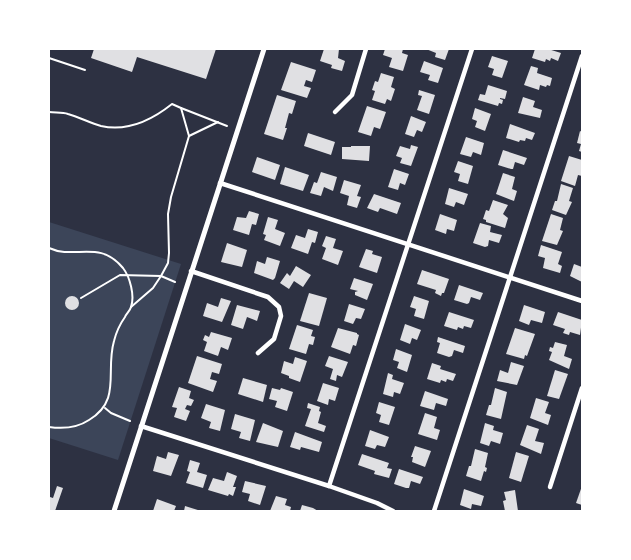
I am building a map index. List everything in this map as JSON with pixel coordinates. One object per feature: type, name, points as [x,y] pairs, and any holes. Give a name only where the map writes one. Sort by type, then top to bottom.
[{"type":"street","points":[[114,511],[264,49]]},
{"type":"street","points":[[335,112],[352,95],[366,49]]},
{"type":"street","points":[[329,486],[472,49]]},
{"type":"street","points":[[434,511],[582,56]]},
{"type":"street","points":[[220,183],[582,301]]},
{"type":"street","points":[[191,271],[268,297],[276,303],[281,316],[274,339],[258,353]]},
{"type":"street","points":[[550,487],[582,388]]},
{"type":"street","points":[[141,426],[329,486],[377,503],[393,511]]},
{"type":"lane","points":[[49,58],[85,70]]},
{"type":"path","points":[[49,112],[67,114],[102,126],[122,126],[141,123],[156,117],[172,104],[227,126]]},
{"type":"path","points":[[49,427],[60,429],[74,427],[86,422],[104,408],[111,385],[114,343],[124,318],[131,307],[152,288],[168,263],[168,214],[171,197],[189,136],[181,108]]},
{"type":"path","points":[[189,136],[218,122]]},
{"type":"path","points":[[49,248],[61,252],[94,251],[105,254],[117,261],[127,274],[131,288],[131,307]]},
{"type":"path","points":[[81,298],[120,275],[161,276],[175,282]]},
{"type":"path","points":[[104,408],[130,421]]},
{"type":"shaded area","points":[[49,222],[181,264],[118,460],[49,438]]},
{"type":"building","points":[[94,49],[216,49],[206,79],[137,57],[132,72],[91,58]]},
{"type":"building","points":[[324,49],[339,49],[338,58],[345,61],[342,71],[331,68],[332,65],[320,61]]},
{"type":"building","points":[[385,49],[403,49],[402,53],[408,55],[403,71],[389,67],[392,58],[383,55]]},
{"type":"building","points":[[426,49],[449,49],[445,60],[435,57],[436,53]]},
{"type":"building","points":[[535,49],[548,49],[561,53],[558,61],[551,58],[550,61],[546,59],[545,62],[532,58]]},
{"type":"building","points":[[492,56],[508,61],[502,78],[492,75],[494,69],[488,67]]},
{"type":"building","points":[[424,61],[443,68],[438,83],[428,80],[430,75],[420,72]]},
{"type":"building","points":[[291,62],[316,70],[312,82],[306,80],[304,86],[311,88],[307,98],[281,90]]},
{"type":"building","points":[[531,66],[538,68],[537,73],[552,78],[550,86],[540,85],[539,90],[524,85]]},
{"type":"building","points":[[381,73],[394,77],[391,87],[395,89],[391,101],[387,99],[385,104],[372,100],[375,91],[372,90],[375,81],[378,82]]},
{"type":"building","points":[[488,85],[507,91],[505,99],[500,98],[503,100],[502,104],[499,103],[498,106],[478,100],[480,94],[485,95]]},
{"type":"building","points":[[419,90],[435,95],[429,114],[417,110],[422,96],[418,95]]},
{"type":"building","points":[[277,95],[296,101],[292,114],[289,113],[283,140],[264,134]]},
{"type":"building","points":[[523,97],[535,101],[533,107],[542,110],[540,118],[518,113]]},
{"type":"building","points":[[367,106],[386,112],[380,129],[374,127],[371,136],[358,132]]},
{"type":"building","points":[[475,108],[491,114],[485,131],[475,127],[477,121],[472,119]]},
{"type":"building","points":[[411,116],[426,122],[422,132],[417,130],[414,137],[405,134]]},
{"type":"building","points":[[510,124],[535,133],[532,140],[526,138],[525,141],[520,140],[519,142],[506,138]]},
{"type":"building","points":[[580,131],[582,132],[582,152],[579,151],[581,144],[577,143]]},
{"type":"building","points":[[308,133],[335,142],[331,155],[304,146]]},
{"type":"building","points":[[466,137],[484,143],[481,155],[473,152],[471,157],[460,154]]},
{"type":"building","points":[[411,145],[418,147],[411,166],[400,163],[402,158],[396,156],[400,146],[410,149]]},
{"type":"building","points":[[370,146],[369,161],[342,159],[342,147]]},
{"type":"building","points":[[503,150],[527,158],[524,165],[515,162],[513,169],[511,169],[498,165]]},
{"type":"building","points":[[569,156],[582,160],[582,176],[578,175],[575,186],[561,181]]},
{"type":"building","points":[[257,157],[280,165],[275,180],[252,172]]},
{"type":"building","points":[[458,161],[473,166],[468,184],[458,181],[460,174],[454,172]]},
{"type":"building","points":[[285,167],[309,175],[303,191],[280,184]]},
{"type":"building","points":[[394,169],[409,174],[405,185],[400,183],[398,190],[388,187]]},
{"type":"building","points":[[321,172],[337,177],[333,191],[324,187],[321,196],[310,193],[314,182],[317,183]]},
{"type":"building","points":[[503,173],[515,177],[512,189],[517,191],[514,201],[496,194]]},
{"type":"building","points":[[344,180],[361,185],[357,196],[361,197],[357,208],[347,205],[349,196],[340,193]]},
{"type":"building","points":[[561,184],[573,188],[569,201],[572,202],[566,215],[552,210],[555,201],[557,201]]},
{"type":"building","points":[[449,188],[468,194],[464,205],[456,202],[454,207],[445,204]]},
{"type":"building","points":[[374,194],[401,203],[397,214],[380,208],[378,212],[367,208]]},
{"type":"building","points":[[493,200],[508,205],[503,214],[508,218],[505,228],[486,222],[483,219],[486,210],[489,211]]},
{"type":"building","points":[[249,211],[259,214],[256,225],[252,224],[249,235],[233,230],[237,217],[246,218]]},
{"type":"building","points":[[440,214],[457,220],[454,231],[447,229],[446,234],[435,230]]},
{"type":"building","points":[[551,214],[563,218],[560,230],[563,231],[557,245],[542,241]]},
{"type":"building","points":[[268,217],[278,220],[275,229],[285,233],[280,246],[264,240],[266,235],[263,234]]},
{"type":"building","points":[[480,223],[491,226],[490,232],[502,235],[499,243],[489,240],[488,246],[485,247],[473,243]]},
{"type":"building","points":[[308,229],[318,232],[315,243],[312,242],[308,254],[291,248],[296,235],[305,238]]},
{"type":"building","points":[[326,236],[336,239],[333,248],[343,251],[338,265],[322,259],[326,248],[322,246]]},
{"type":"building","points":[[227,243],[247,250],[242,267],[221,262]]},
{"type":"building","points":[[541,245],[562,252],[558,264],[562,266],[560,273],[543,268],[545,258],[538,256]]},
{"type":"building","points":[[366,249],[373,251],[372,254],[382,257],[377,273],[359,267]]},
{"type":"building","points":[[267,257],[280,261],[273,280],[254,273],[257,261],[265,264]]},
{"type":"building","points":[[574,264],[582,267],[582,282],[570,276]]},
{"type":"building","points":[[296,266],[311,275],[303,287],[294,281],[289,289],[280,283],[287,273],[290,276]]},
{"type":"building","points":[[422,270],[449,279],[441,296],[435,293],[436,290],[417,284]]},
{"type":"building","points":[[354,278],[373,284],[367,300],[355,295],[355,292],[358,291],[350,289]]},
{"type":"building","points":[[459,285],[483,293],[480,300],[471,297],[467,304],[454,300]]},
{"type":"building","points":[[309,293],[327,298],[319,326],[300,321]]},
{"type":"building","points":[[69,296],[75,296],[79,303],[75,310],[69,310],[65,306],[65,300]]},
{"type":"building","points":[[414,296],[429,301],[424,319],[414,316],[416,309],[410,307]]},
{"type":"building","points":[[221,298],[231,301],[222,322],[203,316],[207,303],[218,307]]},
{"type":"building","points":[[349,304],[365,309],[361,319],[356,318],[353,324],[344,321]]},
{"type":"building","points":[[237,305],[260,311],[257,321],[247,317],[243,329],[231,325]]},
{"type":"building","points":[[524,305],[545,312],[542,323],[531,320],[529,325],[519,321]]},
{"type":"building","points":[[449,312],[474,320],[471,328],[464,326],[463,329],[458,327],[457,330],[444,326]]},
{"type":"building","points":[[558,312],[582,320],[580,335],[570,332],[569,335],[563,333],[565,329],[553,325]]},
{"type":"building","points":[[405,324],[421,330],[417,340],[412,338],[410,344],[400,340]]},
{"type":"building","points":[[297,325],[313,330],[311,336],[315,337],[313,345],[309,344],[306,354],[289,349]]},
{"type":"building","points":[[338,328],[359,335],[356,346],[353,345],[350,354],[331,347]]},
{"type":"building","points":[[515,328],[535,334],[527,356],[525,355],[524,359],[506,354]]},
{"type":"building","points":[[211,332],[232,338],[228,350],[221,347],[218,356],[204,351],[207,342],[203,340],[205,335],[209,337]]},
{"type":"building","points":[[438,337],[465,346],[463,353],[454,350],[452,356],[449,357],[437,353],[440,343],[437,342]]},
{"type":"building","points":[[555,342],[567,345],[564,356],[572,359],[569,369],[549,360],[552,352],[549,351],[550,347],[553,348]]},
{"type":"building","points":[[396,349],[412,355],[407,372],[397,368],[399,362],[393,360]]},
{"type":"building","points":[[197,356],[222,364],[219,374],[212,372],[210,379],[217,381],[213,392],[188,383]]},
{"type":"building","points":[[329,356],[348,362],[342,377],[337,375],[336,381],[330,379],[333,369],[325,366]]},
{"type":"building","points":[[295,357],[307,361],[300,382],[281,373],[284,361],[293,364]]},
{"type":"building","points":[[511,362],[524,366],[517,385],[497,381],[500,370],[508,373]]},
{"type":"building","points":[[432,363],[441,366],[440,369],[456,374],[453,381],[447,379],[446,382],[441,380],[440,383],[427,379]]},
{"type":"building","points":[[555,370],[568,374],[559,399],[547,396]]},
{"type":"building","points":[[388,373],[393,375],[392,379],[404,383],[400,394],[394,392],[393,397],[383,394]]},
{"type":"building","points":[[243,378],[267,385],[263,402],[238,394]]},
{"type":"building","points":[[323,383],[339,388],[335,401],[329,399],[328,405],[317,401]]},
{"type":"building","points":[[179,387],[191,391],[189,398],[194,400],[191,406],[187,405],[185,409],[190,411],[186,421],[174,417],[177,408],[172,407]]},
{"type":"building","points":[[272,388],[280,390],[281,388],[293,392],[287,411],[275,407],[277,401],[269,399]]},
{"type":"building","points":[[495,388],[507,392],[501,419],[486,415],[489,405],[491,405]]},
{"type":"building","points":[[425,391],[448,399],[446,406],[436,403],[434,410],[420,406]]},
{"type":"building","points":[[536,398],[549,402],[545,413],[551,415],[548,425],[530,418]]},
{"type":"building","points":[[379,402],[395,407],[389,425],[379,422],[381,415],[376,413]]},
{"type":"building","points":[[308,403],[320,407],[319,411],[321,412],[318,423],[326,426],[324,432],[305,426],[311,409],[307,408]]},
{"type":"building","points":[[206,404],[225,410],[220,431],[209,428],[211,422],[201,418]]},
{"type":"building","points":[[425,413],[437,417],[434,428],[440,430],[437,440],[418,434]]},
{"type":"building","points":[[235,414],[255,420],[250,441],[239,438],[241,432],[231,429]]},
{"type":"building","points":[[263,423],[283,431],[278,447],[256,442]]},
{"type":"building","points":[[485,423],[494,426],[493,430],[503,433],[500,444],[491,441],[489,446],[480,443]]},
{"type":"building","points":[[527,425],[539,429],[535,441],[544,443],[541,454],[520,445]]},
{"type":"building","points":[[370,430],[389,437],[385,447],[377,445],[375,449],[365,446]]},
{"type":"building","points":[[295,432],[322,442],[319,452],[301,447],[300,450],[290,447]]},
{"type":"building","points":[[415,446],[431,451],[425,467],[412,462],[413,457],[411,457]]},
{"type":"building","points":[[475,449],[488,453],[485,467],[487,468],[486,472],[484,471],[481,481],[466,476],[469,466],[471,466]]},
{"type":"building","points":[[168,452],[179,455],[171,476],[153,471],[157,456],[166,459]]},
{"type":"building","points":[[516,452],[529,456],[521,482],[509,478]]},
{"type":"building","points":[[362,454],[389,463],[387,468],[392,469],[389,478],[374,474],[375,471],[358,465]]},
{"type":"building","points":[[190,460],[200,463],[197,472],[207,475],[203,488],[186,483],[190,472],[187,471]]},
{"type":"building","points":[[399,469],[423,477],[420,484],[411,481],[409,488],[406,488],[394,484]]},
{"type":"building","points":[[227,472],[237,476],[233,487],[236,487],[233,496],[208,490],[213,478],[224,481]]},
{"type":"building","points":[[245,481],[266,486],[260,505],[248,501],[250,494],[242,492]]},
{"type":"building","points":[[57,486],[63,488],[55,511],[49,511],[50,497],[53,498]]},
{"type":"building","points":[[582,486],[582,505],[576,503]]},
{"type":"building","points":[[464,489],[484,496],[481,506],[472,504],[471,509],[460,505]]},
{"type":"building","points":[[515,490],[518,511],[505,511],[503,501],[506,500],[504,492]]},
{"type":"building","points":[[276,496],[287,499],[285,505],[291,507],[290,511],[270,511]]},
{"type":"building","points":[[157,499],[176,506],[174,511],[153,511]]},
{"type":"building","points":[[302,505],[313,508],[318,511],[300,511]]},
{"type":"building","points":[[185,506],[201,511],[184,511]]}]
